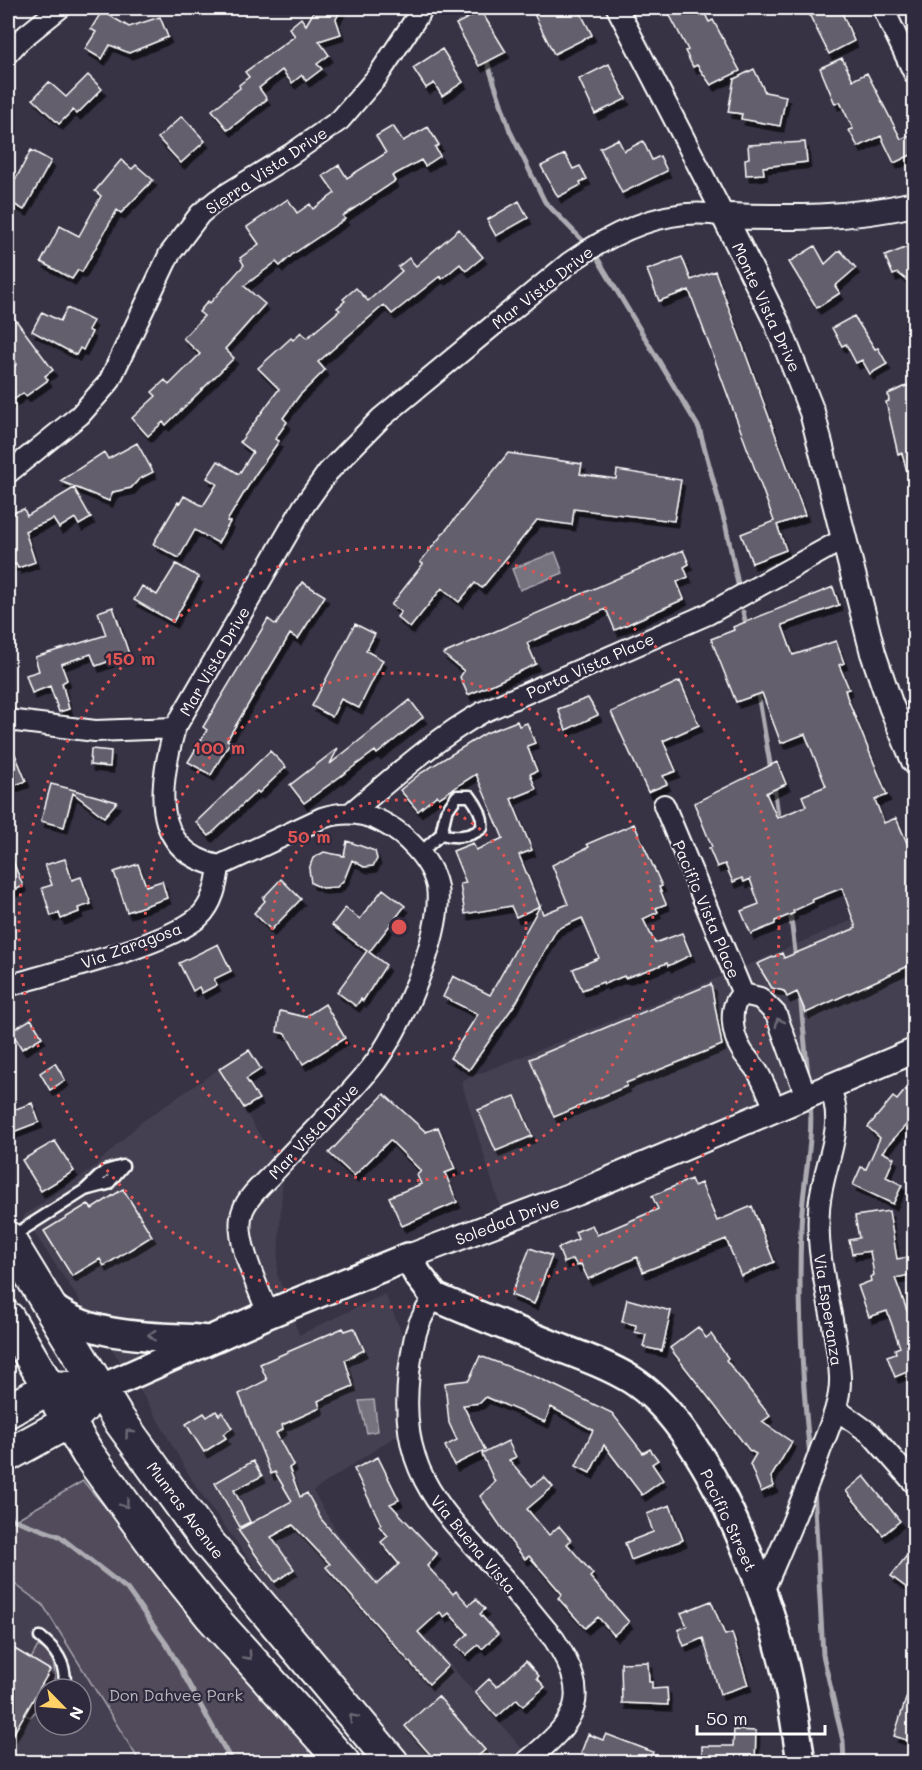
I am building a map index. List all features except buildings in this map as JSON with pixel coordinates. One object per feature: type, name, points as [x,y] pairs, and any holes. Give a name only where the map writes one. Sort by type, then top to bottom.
[{"type":"main road","name":"Munras Avenue","points":[[8,1239],[100,1389],[358,1757]]},
{"type":"main road","name":"Soledad Drive","points":[[8,1455],[70,1421],[100,1389],[268,1314],[408,1257]]},
{"type":"main road","points":[[408,1257],[435,1297]]},
{"type":"main road","name":"Pacific Street","points":[[435,1297],[589,1359],[645,1389],[674,1421],[713,1478],[762,1594],[784,1662],[801,1762]]},
{"type":"main road","points":[[45,1302],[58,1313],[94,1328],[210,1340]]},
{"type":"main road","name":"Munras Avenue","points":[[8,1318],[88,1454],[171,1567],[211,1616],[358,1757]]},
{"type":"main road","name":"Soledad Drive","points":[[50,1387],[100,1389]]},
{"type":"main road","points":[[8,1411],[50,1387]]},
{"type":"street","points":[[8,54],[19,41],[60,8]]},
{"type":"street","name":"Sierra Vista Drive","points":[[8,473],[80,415],[110,382],[169,255],[200,214],[217,200],[293,153],[340,120],[376,77],[423,8]]},
{"type":"street","name":"Monte Vista Drive","points":[[617,8],[724,216],[795,364],[812,412],[842,540],[878,669],[915,761]]},
{"type":"street","points":[[883,8],[915,72]]},
{"type":"street","name":"Mar Vista Drive","points":[[268,1314],[241,1238],[243,1211],[261,1187],[372,1067],[404,1013],[426,958],[436,914],[436,884],[420,853],[391,826],[377,819],[352,812],[340,812],[322,818],[219,866],[206,863],[192,855],[172,834],[165,820],[162,782],[175,728],[303,507],[350,446],[569,263],[598,243],[632,228],[682,214],[703,212],[724,216],[803,218],[850,216],[915,204]]},
{"type":"street","name":"Porta Vista Place","points":[[352,812],[433,744],[466,722],[708,614],[842,540]]},
{"type":"street","points":[[8,720],[95,731],[175,728]]},
{"type":"street","name":"Pacific Vista Place","points":[[664,805],[743,994],[760,998],[769,1005],[782,1026],[791,1060],[806,1096]]},
{"type":"street","name":"Via Zaragosa","points":[[8,986],[125,950],[186,924],[206,909],[215,891],[219,866]]},
{"type":"street","points":[[743,994],[735,1001],[734,1024],[741,1049],[750,1061],[775,1109]]},
{"type":"street","points":[[750,1061],[759,1067],[774,1065],[782,1059],[788,1045]]},
{"type":"street","name":"Soledad Drive","points":[[408,1257],[577,1192],[915,1051]]},
{"type":"street","name":"Via Esperanza","points":[[762,1594],[800,1507],[836,1409],[840,1380],[818,1226],[821,1192],[838,1119],[836,1101],[829,1087]]},
{"type":"street","name":"Via Buena Vista","points":[[435,1297],[420,1316],[413,1345],[408,1389],[412,1439],[421,1475],[447,1517],[554,1639],[567,1660],[577,1688],[578,1698],[560,1731],[552,1741],[526,1762]]},
{"type":"street","points":[[836,1409],[871,1434],[915,1483]]},
{"type":"lane","points":[[420,853],[441,834],[450,804],[457,796],[470,796],[483,822],[482,828],[476,833],[465,835],[441,834]]},
{"type":"lane","points":[[8,1239],[85,1190]]},
{"type":"lane","points":[[40,1636],[56,1651],[62,1661],[63,1677]]},
{"type":"shaded area","points":[[555,552],[563,573],[520,590],[512,569]]},
{"type":"shaded area","points":[[914,894],[914,1055],[501,1210],[461,1081],[720,977]]},
{"type":"shaded area","points":[[219,1069],[283,1173],[277,1274],[299,1335],[385,1294],[404,1338],[397,1435],[313,1491],[337,1532],[533,1762],[412,1762],[304,1635],[195,1485],[148,1403],[23,1216],[93,1168],[140,1123]]},
{"type":"shaded area","points":[[374,1400],[378,1431],[367,1433],[359,1401]]},
{"type":"shaded area","points":[[8,1579],[43,1605],[87,1677],[33,1677],[33,1737],[93,1737],[93,1686],[140,1762],[8,1762]]},
{"type":"green space","name":"Don Dahvee Park","points":[[83,1481],[302,1740],[324,1762],[140,1762],[93,1686],[93,1677],[87,1677],[43,1605],[8,1579],[8,1524]]},
{"type":"green space","points":[[38,1646],[44,1649],[51,1658],[54,1677],[46,1677],[50,1670],[31,1659]]},
{"type":"green space","points":[[33,1699],[33,1714],[30,1717],[24,1714]]},
{"type":"waterway","points":[[472,8],[475,21]]},
{"type":"waterway","points":[[485,55],[510,131],[545,202],[587,245]]},
{"type":"waterway","points":[[593,251],[699,428],[726,527],[738,584]]},
{"type":"waterway","points":[[743,612],[747,628]]},
{"type":"waterway","points":[[757,687],[771,770]]},
{"type":"waterway","points":[[774,785],[779,823]]},
{"type":"waterway","points":[[790,910],[796,960]]},
{"type":"waterway","points":[[800,993],[808,1076]]},
{"type":"waterway","points":[[810,1101],[810,1133],[800,1256],[800,1314],[810,1456]]},
{"type":"waterway","points":[[814,1489],[823,1655],[843,1741],[844,1762]]},
{"type":"waterway","points":[[8,1512],[12,1519],[59,1536],[127,1589],[167,1645],[232,1762]]}]
